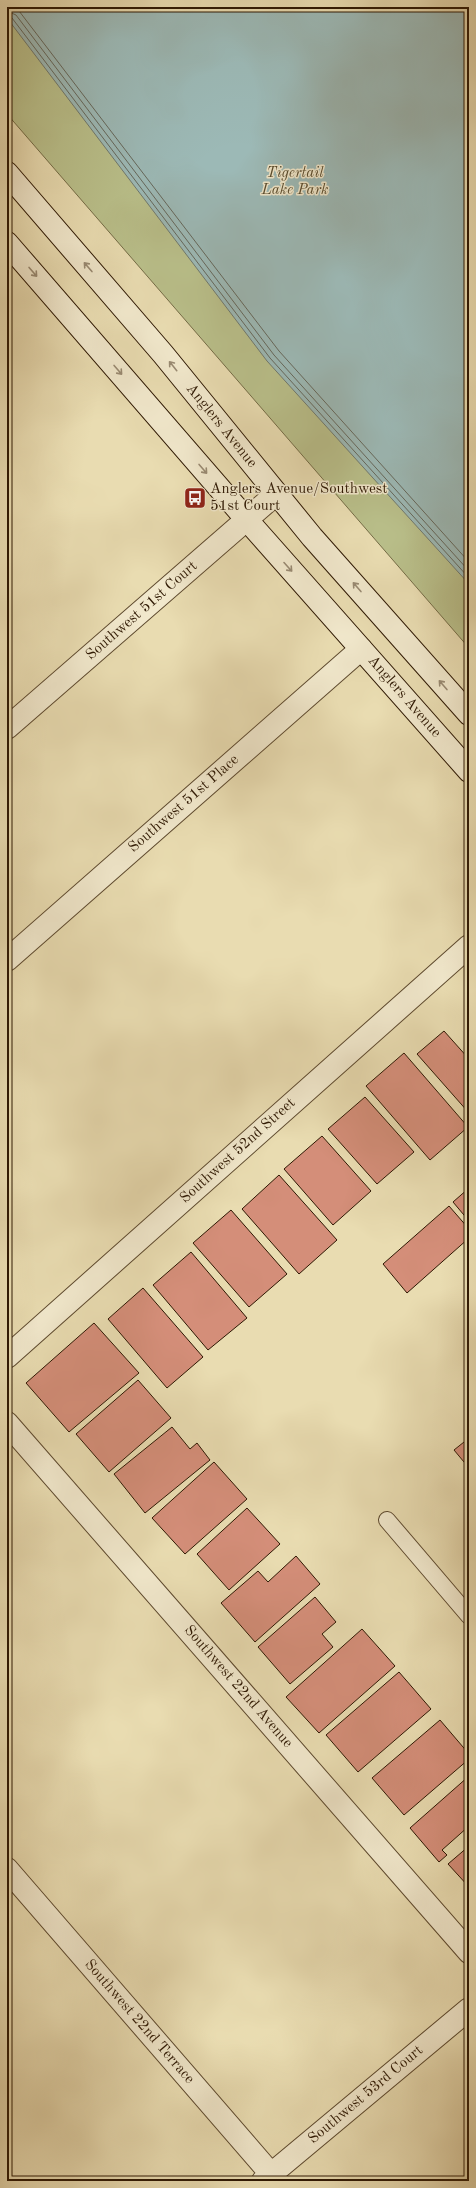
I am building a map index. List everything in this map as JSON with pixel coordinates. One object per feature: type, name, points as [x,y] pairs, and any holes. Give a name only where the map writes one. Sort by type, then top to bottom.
[{"type":"street","name":"Anglers Avenue","points":[[7,173],[163,354],[276,494],[469,714]]},
{"type":"street","name":"Anglers Avenue","points":[[7,243],[247,520],[469,771]]},
{"type":"street","name":"Southwest 51st Court","points":[[7,728],[276,494]]},
{"type":"street","name":"Southwest 51st Place","points":[[7,960],[361,649]]},
{"type":"street","name":"Southwest 52nd Street","points":[[7,1356],[469,946]]},
{"type":"street","name":"Southwest 22nd Avenue","points":[[7,1423],[469,1952]]},
{"type":"street","name":"Southwest 22nd Terrace","points":[[7,1869],[267,2178]]},
{"type":"street","name":"Southwest 53rd Court","points":[[267,2178],[469,2009]]},
{"type":"lane","points":[[387,1520],[469,1616]]},
{"type":"green space","name":"Tigertail Lake Park","points":[[7,7],[469,7],[469,648],[7,114]]},
{"type":"water","name":"Tigertail Lake Park","points":[[7,7],[469,7],[469,584],[267,361],[7,18]]},
{"type":"building","points":[[444,1031],[469,1059],[469,1113],[417,1054]]},
{"type":"building","points":[[404,1053],[468,1127],[430,1160],[366,1086]]},
{"type":"building","points":[[365,1097],[414,1152],[377,1184],[328,1129]]},
{"type":"building","points":[[322,1136],[371,1191],[333,1225],[284,1169]]},
{"type":"building","points":[[279,1175],[337,1240],[299,1274],[242,1209]]},
{"type":"building","points":[[469,1188],[469,1221],[453,1202]]},
{"type":"building","points":[[449,1206],[469,1229],[469,1238],[407,1293],[383,1264]]},
{"type":"building","points":[[231,1210],[287,1274],[249,1307],[193,1243]]},
{"type":"building","points":[[191,1252],[247,1318],[208,1350],[153,1285]]},
{"type":"building","points":[[143,1288],[203,1357],[167,1388],[108,1319]]},
{"type":"building","points":[[94,1323],[139,1373],[69,1432],[26,1383]]},
{"type":"building","points":[[138,1380],[171,1418],[109,1472],[76,1434]]},
{"type":"building","points":[[172,1427],[190,1449],[197,1443],[210,1460],[145,1513],[114,1474]]},
{"type":"building","points":[[469,1438],[469,1468],[454,1450]]},
{"type":"building","points":[[214,1462],[247,1499],[185,1554],[152,1518]]},
{"type":"building","points":[[247,1508],[280,1544],[229,1590],[197,1554]]},
{"type":"building","points":[[296,1556],[320,1584],[255,1642],[221,1603],[258,1571],[268,1582]]},
{"type":"building","points":[[315,1597],[336,1622],[322,1634],[333,1647],[290,1684],[258,1647]]},
{"type":"building","points":[[362,1629],[395,1666],[319,1733],[286,1697]]},
{"type":"building","points":[[399,1672],[431,1709],[358,1772],[326,1735]]},
{"type":"building","points":[[440,1720],[469,1754],[469,1759],[404,1815],[372,1778]]},
{"type":"building","points":[[469,1776],[469,1826],[442,1850],[447,1855],[439,1862],[410,1828]]},
{"type":"building","points":[[469,1846],[469,1887],[448,1864]]},
{"type":"place","name":"Anglers Avenue/Southwest 51st Court","points":[[195,498]]}]
